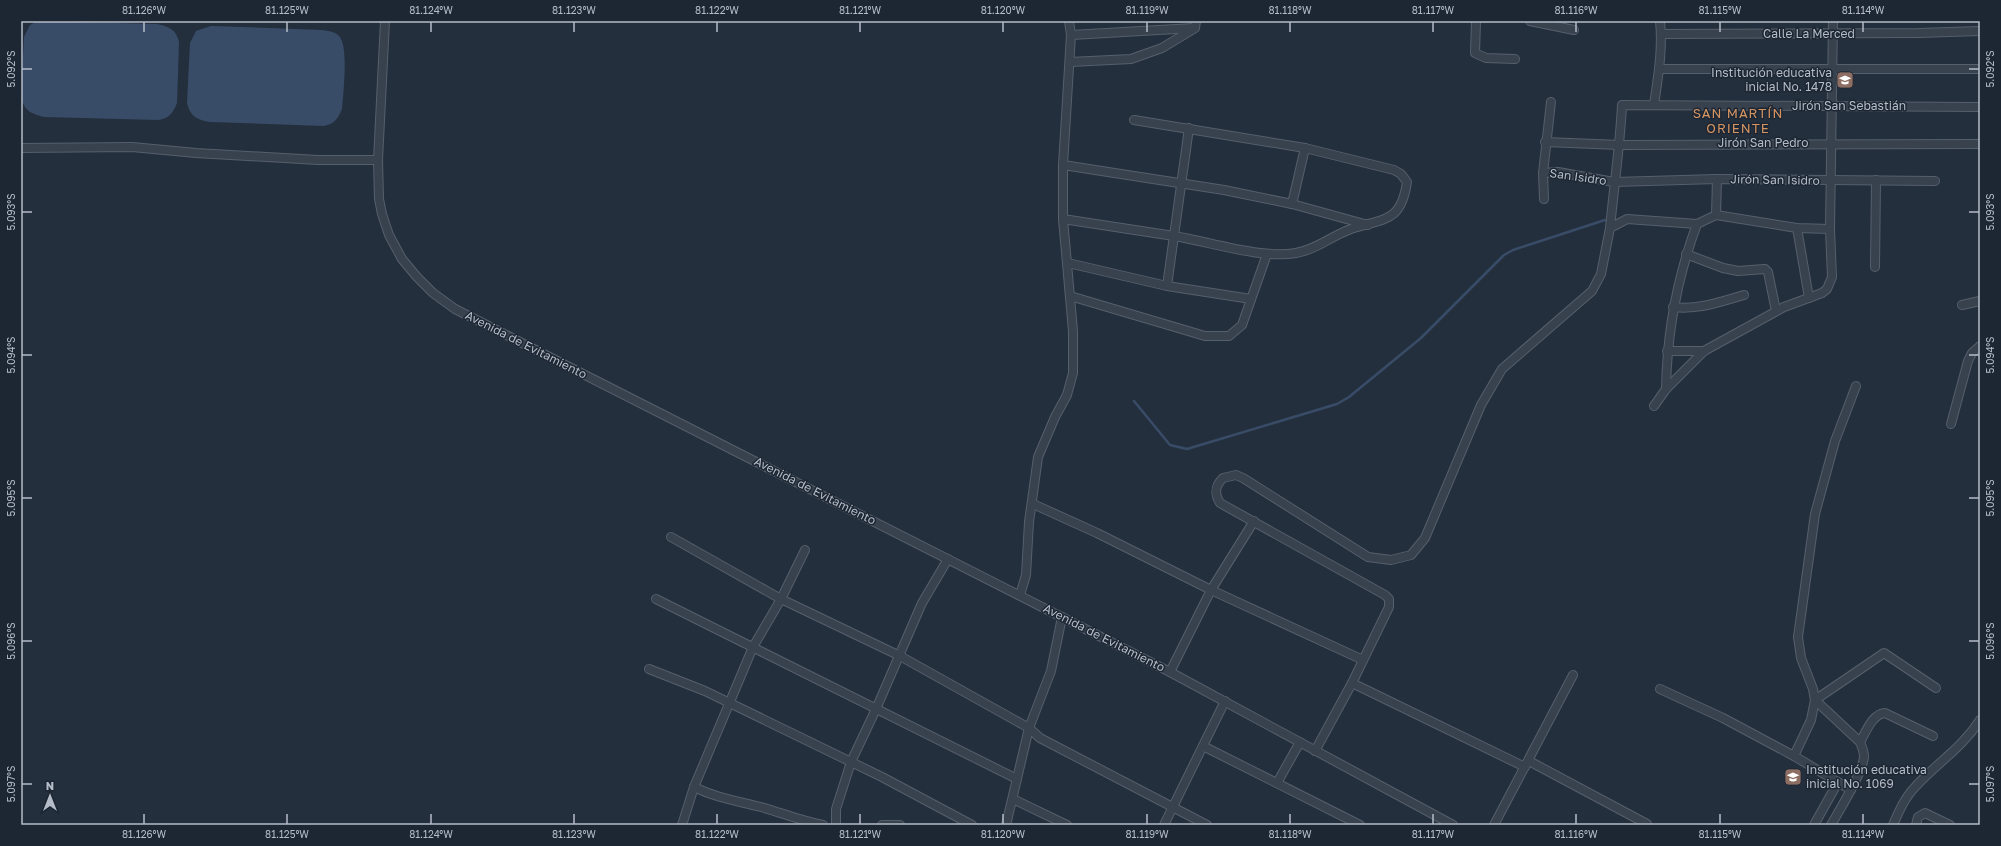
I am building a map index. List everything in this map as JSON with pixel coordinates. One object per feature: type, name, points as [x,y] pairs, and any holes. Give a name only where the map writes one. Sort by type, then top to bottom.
[{"type":"street","name":"Avenida de Evitamiento","points":[[385,21],[378,160],[379,199],[389,235],[402,259],[433,293],[455,309],[1170,672],[1453,825]]},
{"type":"street","points":[[1020,595],[1026,575],[1029,522],[1040,451],[1072,382],[1073,331],[1063,219],[1063,165],[1071,35],[1069,21]]},
{"type":"street","points":[[1476,21],[1475,53],[1486,58],[1515,59]]},
{"type":"street","points":[[1530,21],[1574,30]]},
{"type":"street","points":[[1654,105],[1662,34],[1660,21]]},
{"type":"street","points":[[1654,406],[1666,389],[1704,351],[1776,311],[1827,289],[1832,277],[1830,229],[1832,181],[1833,21]]},
{"type":"street","points":[[1071,35],[1195,24]]},
{"type":"street","points":[[1070,62],[1131,59],[1162,48],[1195,24]]},
{"type":"street","name":"Calle La Merced","points":[[1662,34],[1833,34],[1980,31]]},
{"type":"street","points":[[1659,69],[1980,69]]},
{"type":"street","points":[[1544,199],[1543,173],[1545,142],[1551,102]]},
{"type":"street","name":"Jirón San Sebastián","points":[[1620,145],[1622,105],[1980,107]]},
{"type":"street","points":[[1063,219],[1174,236],[1267,254],[1291,254],[1318,247],[1351,230],[1382,221],[1395,213],[1402,204],[1406,192],[1407,182],[1405,177],[1394,170],[1305,148],[1134,120]]},
{"type":"street","points":[[1167,286],[1189,128]]},
{"type":"street","name":"Jirón San Pedro","points":[[1545,142],[1620,145],[1980,144]]},
{"type":"street","points":[[1315,751],[1352,683],[1389,607],[1389,599],[1385,595],[1220,503],[1216,497],[1216,488],[1224,478],[1236,475],[1368,557],[1391,560],[1411,555],[1425,538],[1481,405],[1499,375],[1508,364],[1592,291],[1601,274],[1610,228],[1614,182],[1620,145]]},
{"type":"street","points":[[21,148],[132,147],[310,159],[378,160]]},
{"type":"street","points":[[1292,204],[1305,148]]},
{"type":"street","points":[[1063,165],[1182,182],[1292,204],[1369,225]]},
{"type":"street","name":"San Isidro","points":[[1543,173],[1558,172],[1614,182]]},
{"type":"street","points":[[1716,215],[1717,180]]},
{"type":"street","name":"Jirón San Isidro","points":[[1614,182],[1717,180],[1935,181]]},
{"type":"street","points":[[1875,267],[1874,214],[1876,180]]},
{"type":"street","points":[[1610,228],[1627,219],[1697,224],[1716,215],[1797,228],[1830,229]]},
{"type":"street","points":[[1666,389],[1667,351],[1673,307],[1686,254],[1697,224]]},
{"type":"street","points":[[1797,228],[1808,298]]},
{"type":"street","points":[[1070,296],[1205,336],[1229,336],[1242,325],[1267,254]]},
{"type":"street","points":[[1686,254],[1723,268],[1738,271],[1765,269],[1768,272],[1776,311]]},
{"type":"street","points":[[1068,263],[1167,286],[1251,299]]},
{"type":"street","points":[[1673,307],[1688,309],[1701,307],[1744,295]]},
{"type":"street","points":[[1962,305],[1980,302]]},
{"type":"street","points":[[1951,424],[1968,361],[1972,353],[1980,346]]},
{"type":"street","points":[[1667,351],[1704,351]]},
{"type":"street","points":[[1794,756],[1811,720],[1814,700],[1798,648],[1800,621],[1815,514],[1836,441],[1856,386]]},
{"type":"street","points":[[1033,504],[1097,533],[1211,590],[1363,660]]},
{"type":"street","points":[[1170,672],[1211,590],[1254,521]]},
{"type":"street","points":[[671,537],[782,599],[900,656],[1029,728],[1040,738],[1207,825]]},
{"type":"street","points":[[682,825],[694,787],[753,647],[782,599],[805,550]]},
{"type":"street","points":[[836,825],[836,809],[851,762],[900,656],[922,602],[948,559]]},
{"type":"street","points":[[656,599],[1017,779]]},
{"type":"street","points":[[1006,825],[1029,728],[1051,671],[1062,617]]},
{"type":"street","points":[[1814,700],[1884,653],[1888,654],[1936,688]]},
{"type":"street","points":[[649,669],[705,691],[851,762],[972,825]]},
{"type":"street","points":[[1494,825],[1573,675]]},
{"type":"street","points":[[1352,683],[1527,764],[1647,824]]},
{"type":"street","points":[[1660,689],[1723,718],[1794,756],[1851,790]]},
{"type":"street","points":[[1814,700],[1860,742],[1864,751],[1864,759],[1851,790],[1831,825]]},
{"type":"street","points":[[1164,825],[1174,808],[1225,701]]},
{"type":"street","points":[[1860,742],[1875,717],[1879,714],[1885,713],[1933,736]]},
{"type":"street","points":[[1892,825],[1904,802],[1915,787],[1967,739],[1980,720]]},
{"type":"street","points":[[1278,783],[1300,742]]},
{"type":"street","points":[[1203,746],[1360,825]]},
{"type":"street","points":[[1814,825],[1838,782]]},
{"type":"street","points":[[694,787],[723,799],[755,806],[805,822],[823,825]]},
{"type":"street","points":[[1012,799],[1067,825]]},
{"type":"street","points":[[1916,825],[1918,817],[1925,813],[1950,825]]},
{"type":"street","points":[[882,825],[900,825]]},
{"type":"water","points":[[37,21],[156,24],[171,29],[176,34],[179,42],[177,103],[174,110],[165,118],[159,120],[44,117],[29,111],[24,106],[21,97],[24,37],[30,25]]},
{"type":"water","points":[[211,26],[322,30],[337,34],[342,41],[345,60],[342,109],[339,116],[330,124],[324,126],[210,122],[195,117],[190,111],[187,103],[190,43],[196,31]]},
{"type":"waterway","points":[[1134,401],[1170,445],[1187,449],[1337,404],[1349,397],[1421,338],[1504,255],[1513,250],[1605,220]]},
{"type":"place","name":"Institución educativa inicial No. 1478","points":[[1845,80]]},
{"type":"place","name":"Institución educativa inicial No. 1069","points":[[1793,777]]},
{"type":"district","name":"SAN MARTÍN ORIENTE","points":[[1738,120]]}]
